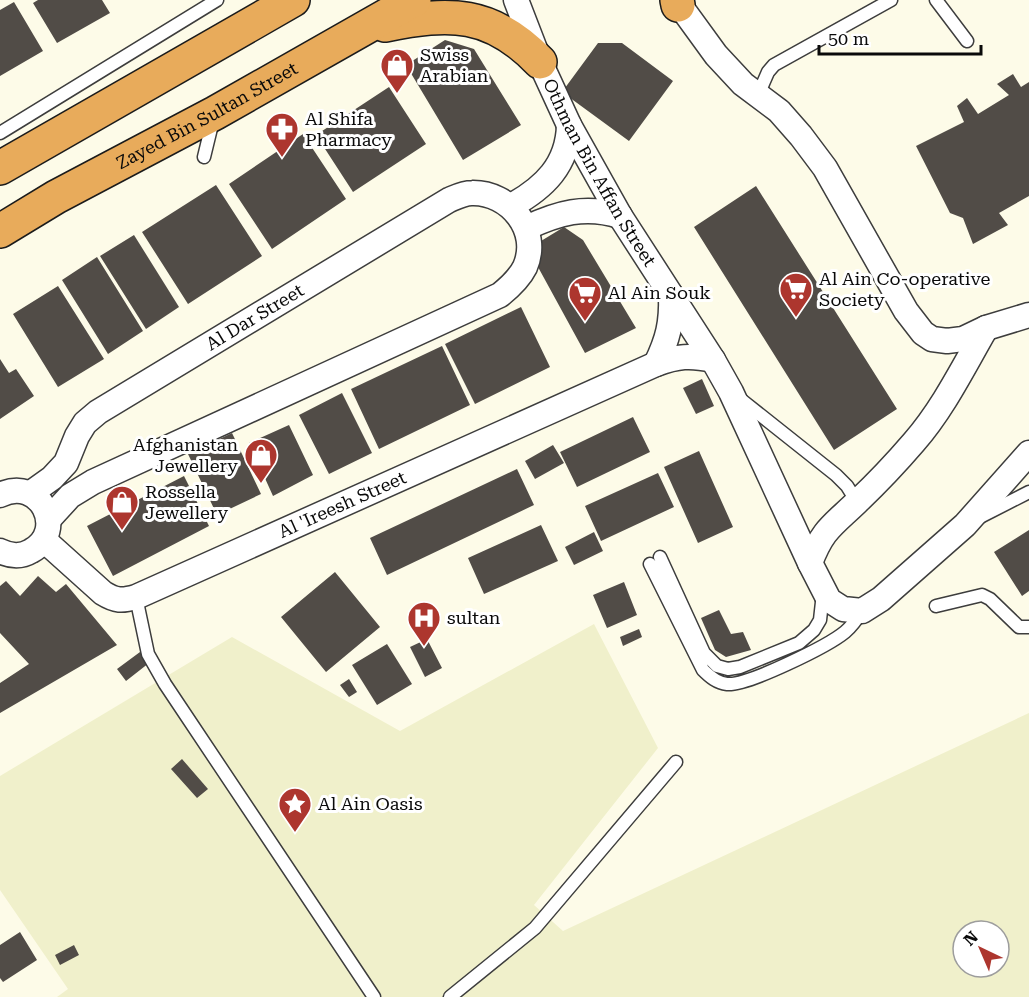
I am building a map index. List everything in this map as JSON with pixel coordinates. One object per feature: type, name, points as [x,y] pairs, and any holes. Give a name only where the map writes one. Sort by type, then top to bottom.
[{"type":"highway","points":[[0,168],[292,0]]},
{"type":"highway","points":[[359,30],[368,9],[380,0]]},
{"type":"highway","name":"Zayed Bin Sultan Street","points":[[0,231],[56,197],[215,113],[414,0]]},
{"type":"highway","points":[[359,30],[441,16],[464,18],[500,29],[526,47],[540,62]]},
{"type":"street","name":"Othman Bin Affan Street","points":[[516,0],[540,62],[569,125],[620,216],[713,360],[731,392],[829,600],[843,609],[862,611]]},
{"type":"street","points":[[676,1],[716,55],[743,84],[778,111],[801,136],[825,168],[906,311],[923,333],[932,339],[947,341],[963,339],[986,328],[1027,317]]},
{"type":"street","points":[[6,556],[27,553],[37,548],[46,530],[70,496],[93,482],[500,295],[515,283],[525,266],[529,247],[526,228],[520,216],[511,206],[532,195],[549,179],[562,158],[569,136],[569,125]]},
{"type":"street","name":"Al Dar Street","points":[[31,493],[52,478],[66,463],[85,423],[98,412],[449,200],[470,193],[492,196],[511,206]]},
{"type":"street","points":[[526,228],[551,216],[578,211],[606,212],[620,216]]},
{"type":"street","points":[[656,364],[666,341],[672,317],[671,295]]},
{"type":"street","points":[[810,563],[819,541],[835,520],[856,502],[916,440],[959,376],[986,328]]},
{"type":"street","name":"Al 'Ireesh Street","points":[[31,493],[45,509],[46,530],[103,593],[123,601],[656,364],[674,357],[694,356],[713,360]]},
{"type":"street","points":[[862,611],[881,599],[965,525],[1029,453]]},
{"type":"street","points":[[0,495],[7,491],[19,490],[31,493]]},
{"type":"lane","points":[[0,133],[217,0]]},
{"type":"lane","points":[[758,95],[768,72],[774,65],[891,0]]},
{"type":"lane","points":[[936,0],[967,41]]},
{"type":"lane","points":[[204,157],[215,113]]},
{"type":"lane","points":[[731,392],[836,475],[847,486],[856,502]]},
{"type":"lane","points":[[965,525],[1029,492]]},
{"type":"lane","points":[[823,589],[820,620],[814,630],[799,643],[740,667],[728,669],[717,666],[704,652],[655,560],[704,670],[718,682],[728,684],[742,681],[816,651],[845,632],[862,611]]},
{"type":"lane","points":[[936,606],[982,595],[990,599],[1019,627],[1029,627]]},
{"type":"lane","points":[[136,597],[148,654],[165,684],[374,997]]},
{"type":"lane","points":[[450,997],[535,928],[676,762]]},
{"type":"green space","name":"Al Ain Oasis","points":[[594,624],[658,748],[534,905],[563,931],[1029,713],[1029,997],[57,997],[68,989],[0,890],[0,776],[232,637],[400,731]]},
{"type":"building","points":[[38,0],[102,0],[110,13],[57,43],[33,3]]},
{"type":"building","points":[[14,2],[43,51],[0,76],[0,10]]},
{"type":"building","points":[[445,40],[474,49],[521,125],[463,160],[406,65]]},
{"type":"building","points":[[598,43],[622,43],[673,81],[629,141],[562,92]]},
{"type":"building","points":[[1013,74],[1021,87],[1029,82],[1029,196],[999,213],[1008,225],[973,244],[963,218],[950,213],[916,146],[964,122],[957,106],[967,98],[978,114],[1009,95],[997,84]]},
{"type":"building","points":[[389,87],[426,144],[353,192],[316,135]]},
{"type":"building","points":[[303,134],[346,199],[272,249],[229,184]]},
{"type":"building","points":[[216,185],[262,256],[188,304],[142,232]]},
{"type":"building","name":"Al Ain Co-operative Society","points":[[756,186],[897,409],[834,450],[694,227]]},
{"type":"building","points":[[564,227],[583,240],[636,328],[585,353],[538,267],[541,241]]},
{"type":"building","points":[[134,235],[179,307],[146,329],[100,256]]},
{"type":"building","points":[[97,257],[143,331],[108,354],[62,280]]},
{"type":"building","points":[[58,286],[104,359],[58,387],[13,314]]},
{"type":"building","points":[[521,307],[550,367],[475,404],[445,344]]},
{"type":"building","points":[[442,346],[470,405],[379,449],[351,389]]},
{"type":"building","points":[[0,359],[9,373],[16,369],[34,396],[0,419]]},
{"type":"building","points":[[702,379],[714,406],[696,414],[683,388]]},
{"type":"building","points":[[342,393],[372,453],[329,474],[299,415]]},
{"type":"building","points":[[633,417],[650,452],[577,487],[560,452]]},
{"type":"building","points":[[289,425],[313,475],[273,496],[249,443]]},
{"type":"building","points":[[232,433],[261,494],[217,515],[188,454]]},
{"type":"building","points":[[553,445],[564,463],[535,479],[525,461]]},
{"type":"building","points":[[699,451],[733,527],[698,543],[664,467]]},
{"type":"building","points":[[517,469],[534,505],[387,575],[370,538]]},
{"type":"building","points":[[658,473],[674,507],[601,541],[585,506]]},
{"type":"building","points":[[184,476],[209,526],[113,576],[87,526]]},
{"type":"building","points":[[541,525],[558,561],[484,594],[468,558]]},
{"type":"building","points":[[1029,530],[1029,591],[1022,596],[994,552]]},
{"type":"building","points":[[594,532],[603,551],[574,565],[565,547]]},
{"type":"building","points":[[335,572],[380,627],[326,672],[281,617]]},
{"type":"building","points":[[38,576],[56,592],[66,584],[117,645],[0,713],[0,683],[29,664],[0,633],[0,586],[6,581],[20,596]]},
{"type":"building","points":[[624,582],[637,615],[607,628],[593,595]]},
{"type":"building","points":[[719,610],[731,634],[743,632],[751,650],[726,657],[715,650],[701,618]]},
{"type":"building","points":[[639,629],[642,637],[623,646],[620,637]]},
{"type":"building","points":[[427,639],[442,668],[425,677],[410,647]]},
{"type":"building","points":[[387,644],[412,684],[377,705],[352,665]]},
{"type":"building","points":[[140,652],[149,663],[126,681],[117,669]]},
{"type":"building","points":[[349,679],[357,692],[349,697],[340,685]]},
{"type":"building","points":[[182,759],[208,789],[197,798],[171,769]]},
{"type":"building","points":[[20,932],[37,960],[3,982],[0,978],[0,945]]},
{"type":"building","points":[[74,945],[79,955],[60,965],[55,955]]},
{"type":"place","name":"Swiss Arabian","points":[[397,94]]},
{"type":"place","name":"Al Shifa Pharmacy","points":[[282,158]]},
{"type":"place","name":"Al Ain Co-operative Society","points":[[796,318]]},
{"type":"place","name":"Al Ain Souk","points":[[585,322]]},
{"type":"place","name":"Afghanistan Jewellery","points":[[261,484]]},
{"type":"place","name":"Rossella Jewellery","points":[[122,531]]},
{"type":"place","name":"sultan","points":[[424,647]]},
{"type":"place","name":"Al Ain Oasis","points":[[295,833]]}]
